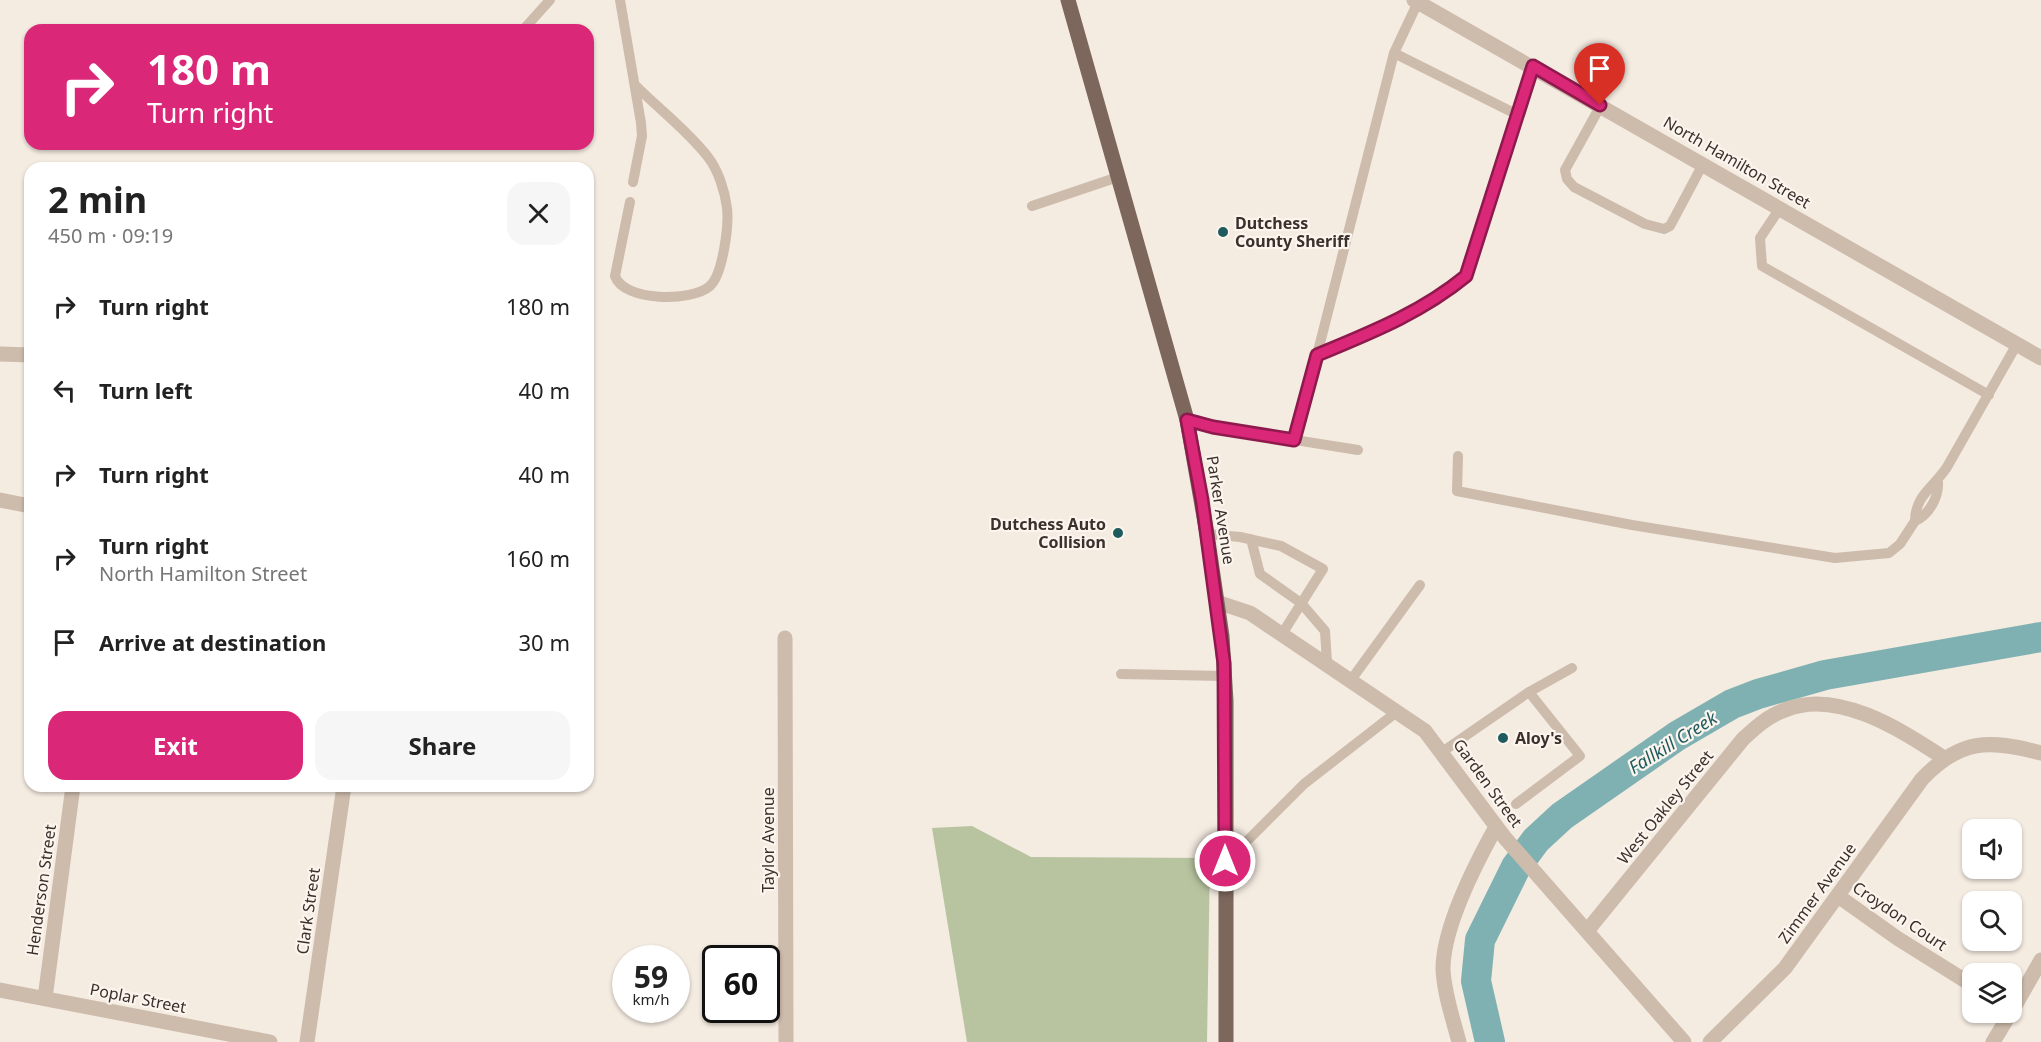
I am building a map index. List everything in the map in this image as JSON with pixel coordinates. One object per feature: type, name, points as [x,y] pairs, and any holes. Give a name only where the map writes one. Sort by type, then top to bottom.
[{"type":"main road","name":"Parker Avenue","points":[[1068,0],[1187,420],[1207,534],[1217,602],[1224,676],[1226,1042]]},
{"type":"street","name":"North Hamilton Street","points":[[1416,1],[2041,358]]},
{"type":"street","points":[[0,354],[24,355]]},
{"type":"street","points":[[0,500],[24,505]]},
{"type":"street","name":"Garden Street","points":[[1217,602],[1239,607],[1327,663],[1425,731],[1514,849],[1684,1042]]},
{"type":"street","name":"Taylor Avenue","points":[[785,638],[786,1042]]},
{"type":"street","name":"West Oakley Street","points":[[1587,931],[1743,739],[1762,721],[1786,709],[1815,704],[1857,710],[1911,737],[1944,758]]},
{"type":"street","points":[[1944,758],[1971,746],[2009,744],[2041,753]]},
{"type":"street","name":"Zimmer Avenue","points":[[1710,1042],[1785,968],[1922,779],[1944,758]]},
{"type":"street","name":"Henderson Street","points":[[45,998],[72,792]]},
{"type":"street","name":"Clark Street","points":[[307,1042],[343,792]]},
{"type":"street","points":[[1459,1042],[1443,972],[1444,954],[1461,900],[1496,827]]},
{"type":"street","name":"Croydon Court","points":[[1838,896],[1897,938],[1962,980]]},
{"type":"street","points":[[2022,992],[2041,960]]},
{"type":"street","name":"Poplar Street","points":[[0,990],[270,1042]]},
{"type":"street","points":[[1993,1042],[2004,1023]]},
{"type":"lane","points":[[528,24],[550,0]]},
{"type":"lane","points":[[620,0],[636,86],[642,136],[633,182]]},
{"type":"lane","points":[[1294,440],[1394,53],[1416,1]]},
{"type":"lane","points":[[1394,53],[1516,114]]},
{"type":"lane","points":[[1317,355],[1404,319],[1444,295],[1466,276],[1533,66]]},
{"type":"lane","points":[[630,202],[615,276],[618,285],[627,291],[649,296],[682,296],[703,291],[712,284],[721,267],[727,209],[722,184],[708,157],[636,86]]},
{"type":"lane","points":[[1600,105],[1565,170],[1567,179],[1574,187],[1645,224],[1664,229],[1670,226],[1703,164]]},
{"type":"lane","points":[[1032,206],[1118,177]]},
{"type":"lane","points":[[1780,207],[1760,238],[1762,266],[1989,395]]},
{"type":"lane","points":[[1458,456],[1456,491],[1632,525],[1834,558],[1889,553],[1900,544],[1915,521],[1915,510],[1920,500],[1929,485],[1938,482],[2017,344]]},
{"type":"lane","points":[[1187,420],[1213,427],[1358,450]]},
{"type":"lane","points":[[1207,534],[1251,539],[1281,546],[1323,568],[1282,634]]},
{"type":"lane","points":[[1251,539],[1260,574],[1301,603],[1325,631],[1327,663]]},
{"type":"lane","points":[[1351,680],[1420,585]]},
{"type":"lane","points":[[1442,752],[1529,692],[1572,668]]},
{"type":"lane","points":[[1121,674],[1224,676]]},
{"type":"lane","points":[[1516,804],[1580,756],[1529,692]]},
{"type":"lane","points":[[1225,845],[1245,843],[1317,773],[1398,711]]},
{"type":"green space","points":[[972,826],[1031,857],[1210,858],[1207,1042],[967,1042],[932,828]]},
{"type":"waterway","name":"Fallkill Creek","points":[[1490,1042],[1476,981],[1480,940],[1516,867],[1536,840],[1562,816],[1677,736],[1732,704],[1758,694],[1825,675],[2041,637]]},
{"type":"place","name":"Dutchess County Sheriff","points":[[1223,232]]},
{"type":"place","name":"Dutchess Auto Collision","points":[[1118,533]]},
{"type":"place","name":"Aloy's","points":[[1503,738]]},
{"type":"route","points":[[1225,861],[1226,701],[1222,636],[1202,500],[1187,420],[1213,427],[1294,440],[1300,410],[1317,355],[1404,319],[1444,295],[1466,276],[1533,66],[1600,105]]}]
